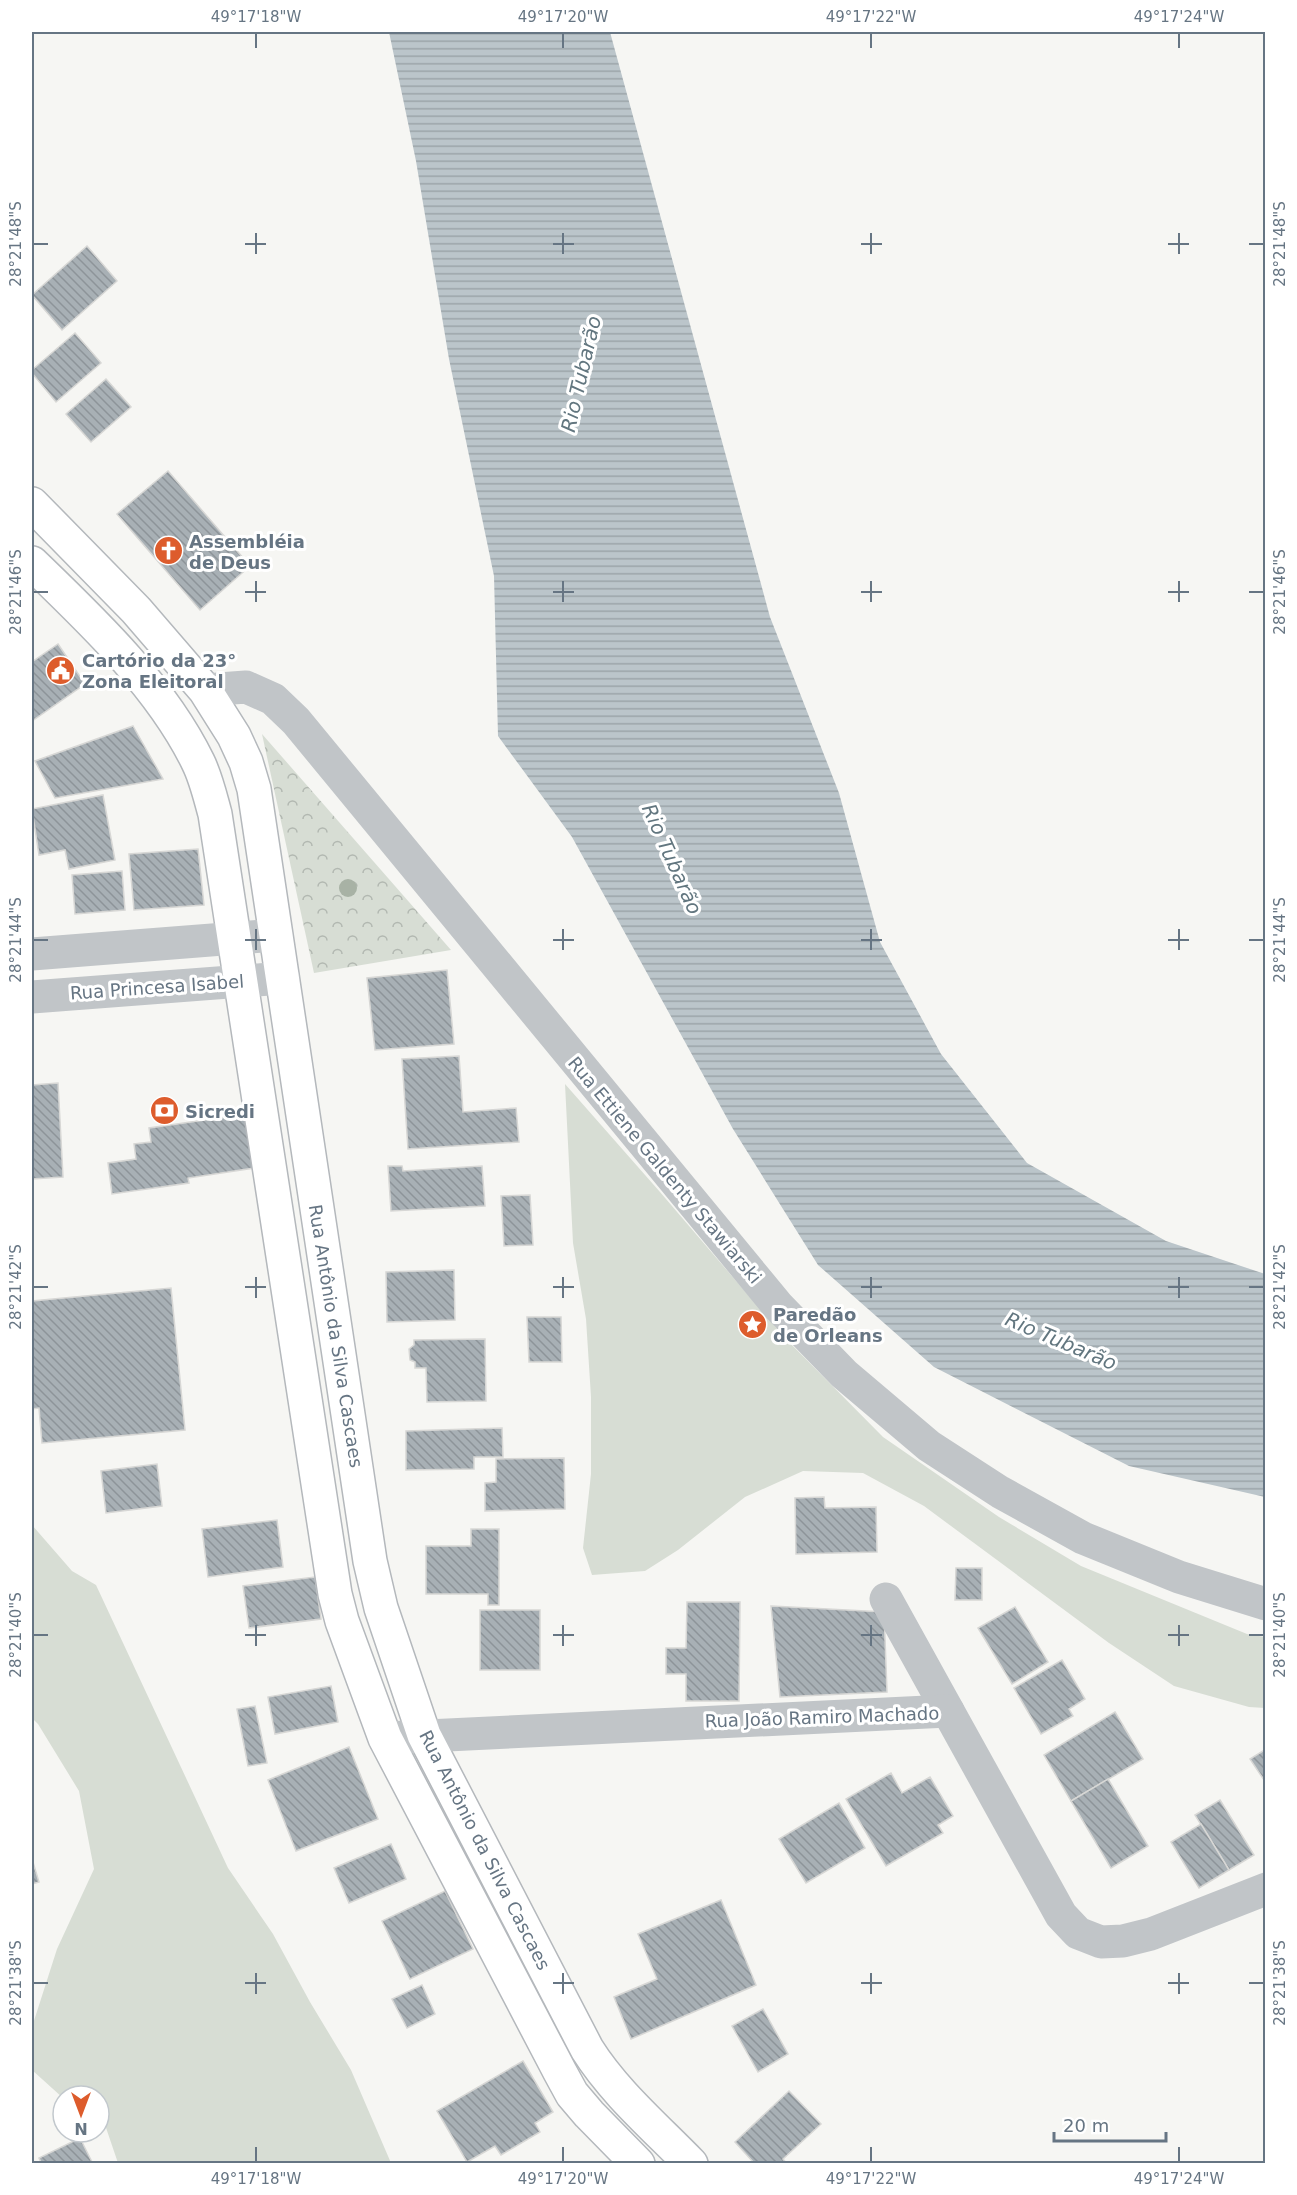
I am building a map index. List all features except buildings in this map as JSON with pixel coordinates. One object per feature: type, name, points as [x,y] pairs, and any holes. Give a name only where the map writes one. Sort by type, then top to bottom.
[{"type":"main road","name":"Rua Antônio da Silva Cascaes","points":[[32,504],[136,610],[204,690],[234,735],[246,762],[254,789],[372,1571],[381,1608],[424,1735],[587,2049],[601,2071],[617,2089],[691,2163]]},
{"type":"main road","name":"Rua Antônio da Silva Cascaes","points":[[32,563],[128,662],[170,713],[199,764],[208,789],[215,814],[335,1594],[342,1621],[385,1738],[572,2094],[638,2163]]},
{"type":"main road","points":[[170,713],[204,690]]},
{"type":"street","name":"Rua Ettiene Galdenty Stawiarski","points":[[204,690],[246,687],[273,699],[296,721],[763,1288],[844,1374],[929,1446],[1000,1492],[1083,1538],[1179,1576],[1266,1604]]},
{"type":"street","points":[[32,954],[276,935]]},
{"type":"street","name":"Rua Princesa Isabel","points":[[32,997],[283,978]]},
{"type":"street","points":[[886,1599],[948,1710]]},
{"type":"street","name":"Rua João Ramiro Machado","points":[[385,1738],[948,1710],[1061,1915],[1078,1933],[1101,1942],[1124,1941],[1151,1934],[1266,1889]]},
{"type":"green space","points":[[262,734],[451,950],[314,973]]},
{"type":"green space","points":[[565,1084],[784,1337],[883,1437],[999,1517],[1081,1566],[1247,1634],[1265,1637],[1265,1708],[1249,1707],[1174,1686],[1109,1643],[924,1506],[863,1473],[803,1471],[745,1497],[678,1550],[645,1571],[592,1575],[583,1548],[591,1474],[591,1397],[586,1319],[573,1243]]},
{"type":"green space","points":[[32,1525],[72,1571],[96,1585],[228,1868],[273,1934],[351,2070],[391,2163],[118,2163],[111,2142],[111,2084],[51,2084],[51,2087],[32,2070],[32,2027],[57,1949],[94,1869],[79,1791],[32,1718]]},
{"type":"water","name":"Rio Tubarão","points":[[389,32],[610,32],[770,617],[839,793],[880,942],[941,1054],[1027,1163],[1166,1241],[1265,1274],[1265,1497],[1129,1466],[934,1367],[818,1265],[733,1129],[572,837],[498,736],[494,576],[449,359],[416,161]]},
{"type":"place","name":"Assembléia de Deus","points":[[168,551]]},
{"type":"place","name":"Cartório da 23° Zona Eleitoral","points":[[61,670]]},
{"type":"place","name":"Sicredi","points":[[164,1111]]},
{"type":"place","name":"Paredão de Orleans","points":[[752,1324]]}]
